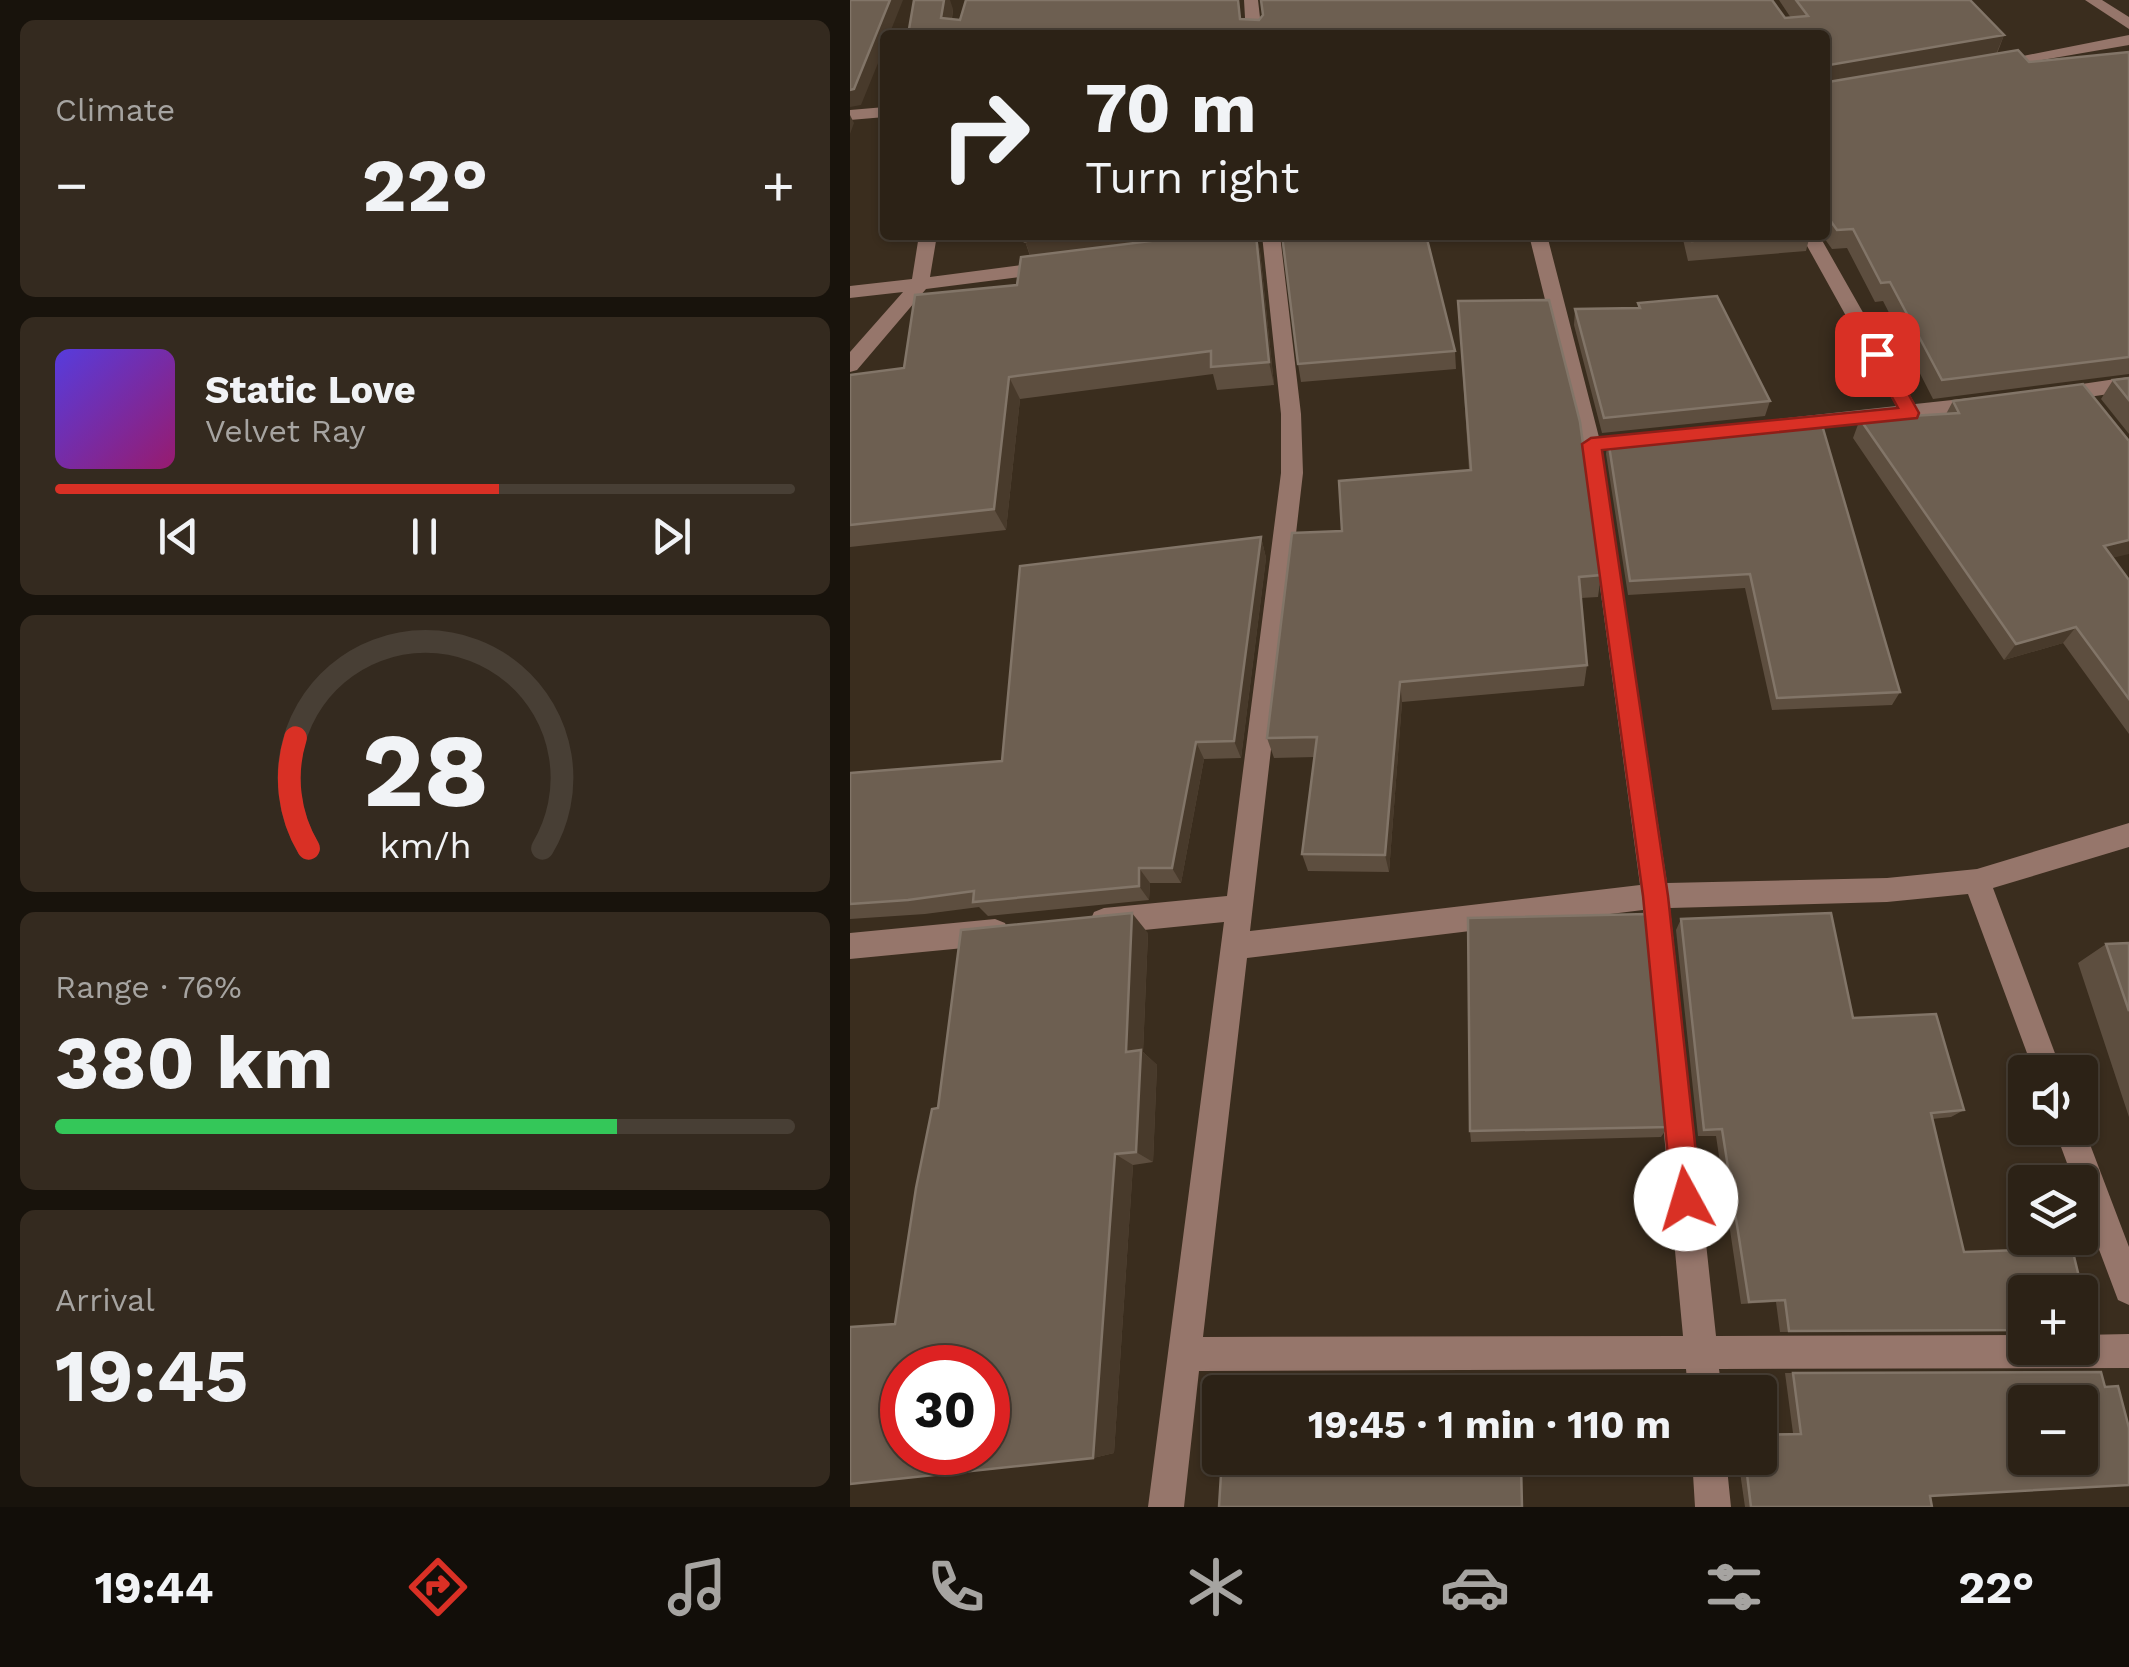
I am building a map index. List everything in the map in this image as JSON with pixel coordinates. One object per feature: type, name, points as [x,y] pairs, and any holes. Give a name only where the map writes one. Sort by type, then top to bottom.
[{"type":"street","points":[[1251,0],[1254,30]]},
{"type":"street","points":[[2092,0],[2129,24]]},
{"type":"street","points":[[1972,67],[2129,40]]},
{"type":"street","points":[[850,116],[880,113]]},
{"type":"street","points":[[850,364],[920,284],[927,240]]},
{"type":"street","points":[[1166,1507],[1292,473],[1291,414],[1272,240]]},
{"type":"street","points":[[1540,240],[1601,444],[1655,896],[1704,1375]]},
{"type":"street","points":[[1813,240],[1910,413]]},
{"type":"street","points":[[850,292],[1077,264]]},
{"type":"street","points":[[2042,396],[2129,384]]},
{"type":"street","points":[[2080,392],[2100,417]]},
{"type":"street","points":[[1722,432],[2004,401]]},
{"type":"street","points":[[1234,946],[1655,896],[1887,890],[1977,881],[2129,835]]},
{"type":"street","points":[[1977,881],[2042,1055]]},
{"type":"street","points":[[1083,923],[1239,908]]},
{"type":"street","points":[[850,946],[1025,929]]},
{"type":"street","points":[[2075,1145],[2129,1289]]},
{"type":"street","points":[[1183,1354],[2129,1352]]},
{"type":"street","points":[[1710,1475],[1713,1507]]},
{"type":"building","points":[[850,0],[890,0],[854,89],[850,90]]},
{"type":"building","points":[[914,0],[944,0],[941,18],[960,20],[966,0],[1238,0],[1240,19],[1259,20],[1263,15],[1261,0],[1772,0],[1785,18],[1808,16],[1796,0],[1970,0],[2004,35],[1830,65],[1830,30],[909,30]]},
{"type":"building","points":[[2018,50],[2029,62],[2129,52],[2129,357],[1942,380],[1890,282],[1881,283],[1853,229],[1837,230],[1830,220],[1830,82]]},
{"type":"building","points":[[1159,240],[1257,240],[1269,362],[1211,367],[1211,351],[1009,377],[994,509],[850,525],[850,375],[904,368],[915,295],[1017,285],[1021,257]]},
{"type":"building","points":[[1283,240],[1427,240],[1455,351],[1298,364]]},
{"type":"building","points":[[1717,296],[1770,401],[1604,418],[1575,309],[1640,308],[1638,303]]},
{"type":"building","points":[[1549,300],[1580,422],[1601,575],[1579,577],[1587,665],[1400,682],[1385,855],[1302,854],[1317,737],[1267,738],[1292,533],[1342,531],[1339,481],[1471,470],[1458,301]]},
{"type":"building","points":[[2129,378],[2129,400],[2113,380]]},
{"type":"building","points":[[2083,384],[2129,441],[2129,540],[2104,546],[2129,580],[2129,699],[2076,627],[2016,644],[1860,419],[1959,413],[1953,401]]},
{"type":"building","points":[[1781,422],[1783,427],[1822,425],[1900,692],[1777,698],[1750,574],[1630,581],[1608,439]]},
{"type":"building","points":[[1261,537],[1234,741],[1196,742],[1172,868],[1139,868],[1139,886],[973,902],[974,891],[850,904],[850,773],[1002,761],[1020,566]]},
{"type":"building","points":[[1132,913],[1126,1052],[1141,1050],[1136,1152],[1115,1154],[1093,1458],[1010,1467],[1010,1345],[880,1345],[880,1475],[934,1475],[850,1484],[850,1327],[895,1324],[916,1188],[932,1109],[938,1108],[961,930]]},
{"type":"building","points":[[1831,913],[1853,1018],[1936,1014],[1964,1110],[1931,1113],[1964,1252],[2074,1255],[2079,1275],[2008,1275],[2008,1330],[1789,1331],[1785,1300],[1749,1302],[1722,1129],[1704,1130],[1681,919]]},
{"type":"building","points":[[1647,914],[1668,1127],[1470,1131],[1468,918]]},
{"type":"building","points":[[2129,943],[2129,1011],[2106,944]]},
{"type":"building","points":[[2101,1372],[2105,1387],[2118,1386],[2129,1428],[2129,1485],[1930,1496],[1932,1507],[1751,1507],[1747,1475],[1777,1475],[1777,1435],[1801,1434],[1793,1373]]},
{"type":"building","points":[[1221,1475],[1521,1475],[1522,1507],[1219,1507]]},
{"type":"route","points":[[1686,1199],[1655,896],[1591,444],[1910,413],[1877,354]]}]
